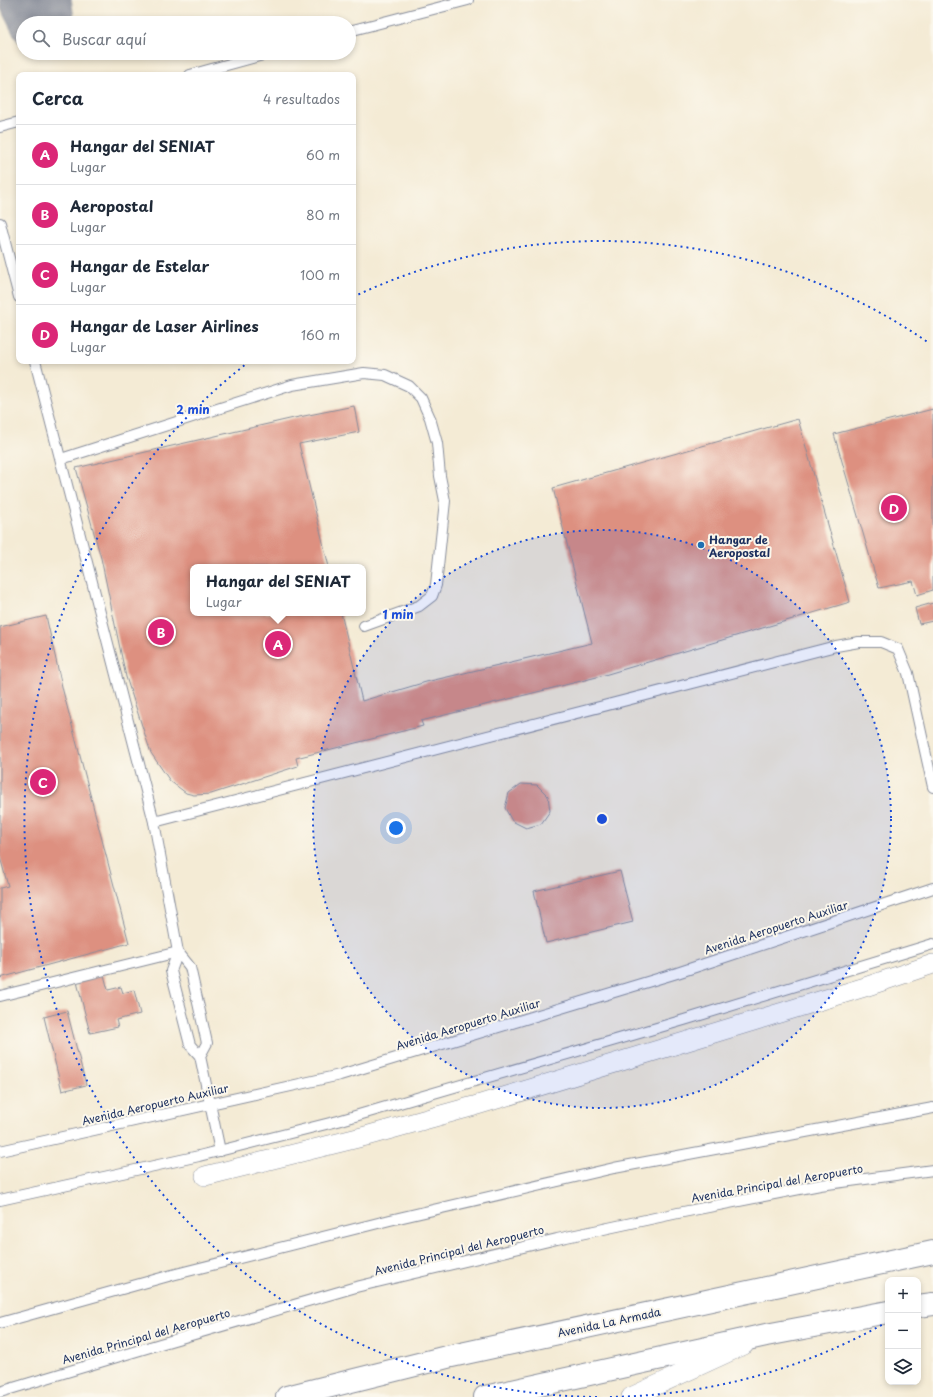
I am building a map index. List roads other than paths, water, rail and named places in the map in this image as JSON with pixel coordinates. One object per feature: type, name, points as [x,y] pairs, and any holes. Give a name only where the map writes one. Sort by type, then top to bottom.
[{"type":"main road","name":"Avenida La Armada","points":[[287,1397],[454,1355],[933,1252]]},
{"type":"main road","points":[[921,1306],[933,1304]]},
{"type":"main road","points":[[485,1397],[766,1335],[885,1313]]},
{"type":"street","points":[[205,1176],[366,1136],[474,1106],[865,987],[933,964]]},
{"type":"street","points":[[631,1397],[766,1335]]},
{"type":"lane","points":[[356,29],[468,0]]},
{"type":"lane","points":[[201,72],[245,60]]},
{"type":"lane","points":[[0,127],[16,123]]},
{"type":"lane","points":[[0,223],[16,285]]},
{"type":"lane","points":[[36,364],[154,822],[178,952],[190,967],[207,1043],[200,1056]]},
{"type":"lane","points":[[60,459],[292,385],[364,373],[385,375],[409,386],[421,398],[430,418],[437,443],[440,476],[445,501],[436,585],[432,596],[419,606],[364,626]]},
{"type":"lane","points":[[154,822],[760,666],[859,642],[881,642],[898,649],[908,673],[933,787]]},
{"type":"lane","name":"Avenida Aeropuerto Auxiliar","points":[[0,1151],[340,1075],[676,973],[933,888]]},
{"type":"lane","points":[[0,1200],[220,1151],[338,1121],[684,1020],[933,944]]},
{"type":"lane","points":[[0,996],[178,952]]},
{"type":"lane","points":[[178,952],[170,971],[190,1045],[200,1056],[220,1151]]},
{"type":"lane","points":[[0,1323],[172,1274],[390,1220],[614,1168],[933,1108]]},
{"type":"lane","name":"Avenida Principal del Aeropuerto","points":[[0,1392],[356,1287],[557,1238],[678,1212],[820,1185],[933,1170]]},
{"type":"place","name":"Hangar de Laser Airlines","points":[[894,508]]},
{"type":"place","name":"Hangar de Aeropostal","points":[[701,545]]},
{"type":"place","name":"Aeropostal","points":[[161,632]]},
{"type":"place","name":"Hangar del SENIAT","points":[[278,644]]},
{"type":"place","name":"Hangar de Estelar","points":[[43,782]]}]
